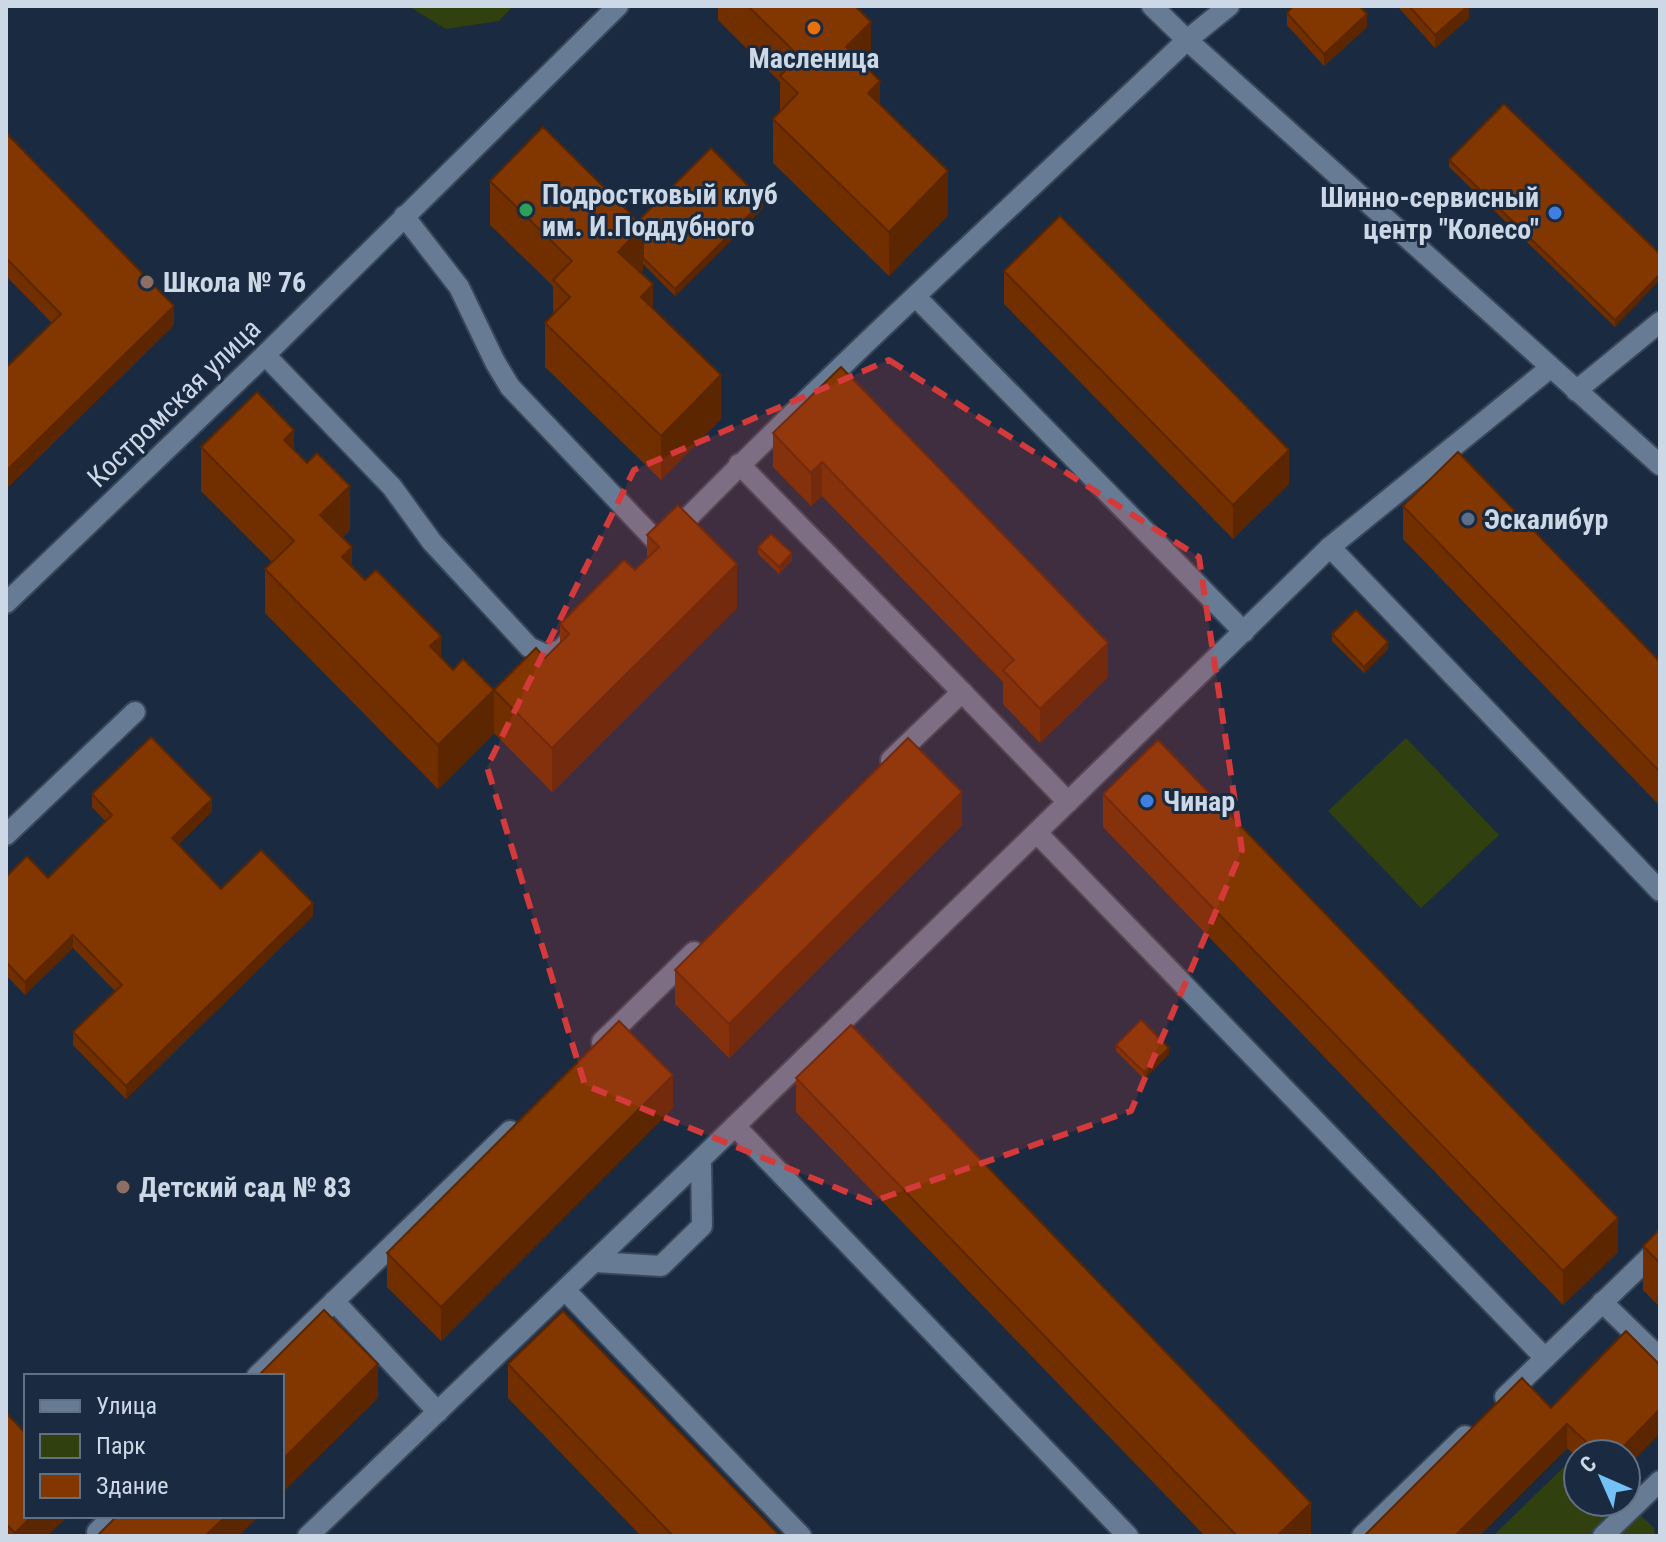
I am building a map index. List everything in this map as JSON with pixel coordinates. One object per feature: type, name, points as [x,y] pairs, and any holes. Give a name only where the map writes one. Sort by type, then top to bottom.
[{"type":"street","name":"Костромская улица","points":[[6,603],[265,355],[618,6]]},
{"type":"street","points":[[1152,6],[1660,465]]},
{"type":"street","points":[[404,216],[459,287],[510,387],[655,551],[739,464],[1187,40],[1229,6]]},
{"type":"street","points":[[916,297],[1244,632]]},
{"type":"street","points":[[1576,391],[1660,322]]},
{"type":"street","points":[[265,355],[392,487],[432,542],[529,647],[546,655],[562,649],[584,626]]},
{"type":"street","points":[[308,1536],[595,1262],[1330,547],[1550,368]]},
{"type":"street","points":[[739,464],[1068,802]]},
{"type":"street","points":[[1330,547],[1660,891]]},
{"type":"street","points":[[872,779],[962,692]]},
{"type":"street","points":[[6,835],[135,712]]},
{"type":"street","points":[[1037,833],[1545,1358]]},
{"type":"street","points":[[582,1061],[705,941]]},
{"type":"street","points":[[259,1374],[526,1115]]},
{"type":"street","points":[[735,1126],[1128,1536]]},
{"type":"street","points":[[595,1262],[661,1266],[702,1226],[701,1159]]},
{"type":"street","points":[[1362,1536],[1660,1247]]},
{"type":"street","points":[[565,1290],[801,1536]]},
{"type":"street","points":[[334,1301],[438,1412]]},
{"type":"street","points":[[1602,1302],[1660,1358]]},
{"type":"street","points":[[1603,1536],[1660,1481]]},
{"type":"street","points":[[97,1532],[111,1518]]},
{"type":"highlighted area","points":[[889,360],[1199,557],[1242,850],[1131,1111],[871,1202],[585,1085],[487,767],[634,470]]},
{"type":"green space","points":[[408,6],[513,6],[499,21],[446,29]]},
{"type":"green space","points":[[1406,738],[1499,835],[1421,908],[1328,811]]},
{"type":"green space","points":[[1562,1469],[1562,1518],[1642,1516],[1654,1528],[1655,1536],[1493,1536]]},
{"type":"building","points":[[748,6],[855,6],[871,22],[846,47],[880,81],[868,93],[948,171],[889,232],[773,119],[798,93],[780,76],[799,56]]},
{"type":"building","points":[[1294,6],[1359,6],[1367,14],[1324,54],[1287,13]]},
{"type":"building","points":[[1409,6],[1468,6],[1435,35]]},
{"type":"building","name":"Шинно-сервисный центр \"Колесо\"","points":[[1504,104],[1660,254],[1660,274],[1615,320],[1449,160]]},
{"type":"building","points":[[543,127],[643,226],[618,252],[653,284],[641,297],[721,375],[661,436],[545,323],[570,297],[553,280],[572,261],[490,181]]},
{"type":"building","points":[[6,133],[174,306],[6,471],[6,368],[61,314],[6,258]]},
{"type":"building","points":[[711,148],[763,201],[675,289],[643,258],[643,226],[638,221]]},
{"type":"building","points":[[1060,216],[1289,450],[1233,505],[1004,271]]},
{"type":"building","points":[[841,367],[1108,643],[1040,709],[1003,670],[1014,660],[822,462],[811,473],[773,433]]},
{"type":"building","points":[[257,392],[294,430],[284,440],[307,463],[317,453],[350,486],[320,515],[352,547],[342,557],[365,580],[376,570],[441,636],[430,646],[453,670],[463,659],[494,690],[438,745],[265,569],[294,541],[201,447]]},
{"type":"building","points":[[1458,452],[1660,662],[1660,772],[1403,506]]},
{"type":"building","points":[[678,505],[737,564],[552,748],[494,690],[536,648],[545,658],[569,634],[560,624],[624,560],[635,570],[659,547],[647,535]]},
{"type":"building","points":[[771,534],[792,553],[779,567],[758,547]]},
{"type":"building","points":[[1356,610],[1388,642],[1364,667],[1332,634]]},
{"type":"building","points":[[151,737],[212,799],[172,838],[221,889],[261,850],[313,903],[126,1086],[73,1032],[122,985],[73,935],[25,982],[6,962],[6,877],[27,856],[48,878],[112,815],[92,794]]},
{"type":"building","points":[[908,738],[962,792],[729,1024],[675,970]]},
{"type":"building","points":[[1158,740],[1618,1218],[1563,1271],[1103,794]]},
{"type":"building","points":[[1141,1020],[1169,1048],[1144,1072],[1116,1045]]},
{"type":"building","points":[[619,1021],[673,1075],[441,1307],[387,1253]]},
{"type":"building","points":[[851,1025],[1311,1503],[1277,1536],[1237,1536],[796,1078]]},
{"type":"building","points":[[1660,1229],[1660,1263],[1643,1246]]},
{"type":"building","points":[[324,1310],[378,1364],[284,1458],[284,1374],[260,1374]]},
{"type":"building","points":[[563,1311],[780,1536],[673,1536],[508,1364]]},
{"type":"building","points":[[1626,1331],[1660,1365],[1660,1409],[1632,1438],[1582,1438],[1567,1424],[1455,1536],[1364,1536],[1522,1378],[1551,1408]]},
{"type":"building","points":[[6,1413],[24,1432],[24,1518],[30,1518],[15,1533],[6,1524]]},
{"type":"building","points":[[115,1518],[224,1518],[205,1536],[97,1536]]},
{"type":"place","name":"Масленица","points":[[814,28]]},
{"type":"place","name":"Подростковый клуб им. И.Поддубного","points":[[526,210]]},
{"type":"place","name":"Шинно-сервисный центр \"Колесо\"","points":[[1555,213]]},
{"type":"place","name":"Школа № 76","points":[[147,282]]},
{"type":"place","name":"Эскалибур","points":[[1468,519]]},
{"type":"place","name":"Чинар","points":[[1147,801]]},
{"type":"place","name":"Детский сад № 83","points":[[123,1187]]}]
